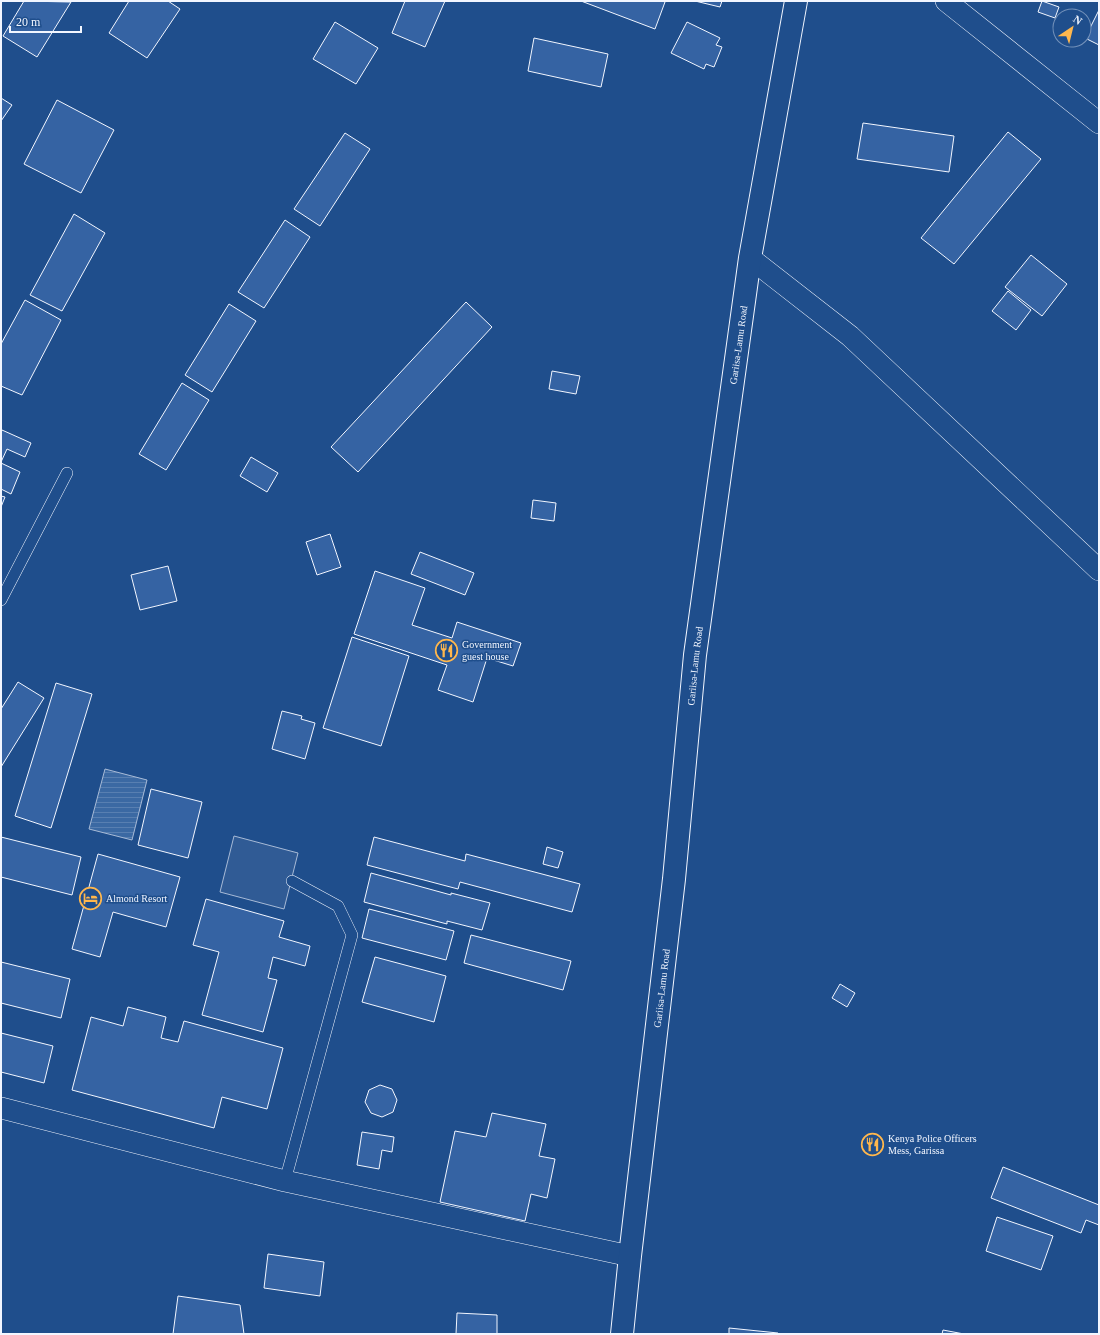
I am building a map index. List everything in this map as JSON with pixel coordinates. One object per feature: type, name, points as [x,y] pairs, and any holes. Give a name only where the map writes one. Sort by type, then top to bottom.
[{"type":"street","name":"Gariisa-Lamu Road","points":[[622,1334],[674,879],[695,655],[750,258],[796,1]]},
{"type":"street","points":[[946,1],[1099,123]]},
{"type":"street","points":[[750,258],[850,336],[1099,570]]},
{"type":"street","points":[[1,1108],[285,1181],[630,1256]]},
{"type":"lane","points":[[1,600],[67,473]]},
{"type":"lane","points":[[285,1181],[352,935],[338,906],[292,881]]},
{"type":"shaded area","points":[[105,769],[147,780],[132,840],[89,829]]},
{"type":"shaded area","points":[[234,836],[298,853],[284,909],[220,892]]},
{"type":"building","points":[[24,1],[71,2],[37,57],[3,36]]},
{"type":"building","points":[[129,1],[168,1],[180,9],[147,58],[109,33]]},
{"type":"building","points":[[405,1],[445,1],[425,47],[392,33]]},
{"type":"building","points":[[581,1],[662,1],[665,2],[655,29]]},
{"type":"building","points":[[695,1],[722,1],[720,7]]},
{"type":"building","points":[[1042,1],[1059,7],[1052,8],[1052,17],[1038,12]]},
{"type":"building","points":[[1099,10],[1099,45],[1092,42],[1092,24]]},
{"type":"building","points":[[335,22],[378,48],[356,84],[313,59]]},
{"type":"building","points":[[687,22],[720,38],[716,45],[722,47],[714,67],[706,64],[704,69],[671,53]]},
{"type":"building","points":[[534,38],[608,54],[601,87],[528,71]]},
{"type":"building","points":[[1,98],[12,105],[1,121]]},
{"type":"building","points":[[57,100],[114,130],[81,193],[24,164]]},
{"type":"building","points":[[863,123],[954,136],[949,172],[857,159]]},
{"type":"building","points":[[1008,132],[1041,159],[954,264],[921,238]]},
{"type":"building","points":[[345,133],[370,149],[320,226],[294,209]]},
{"type":"building","points":[[74,214],[105,233],[62,311],[30,295]]},
{"type":"building","points":[[285,220],[310,237],[264,308],[238,292]]},
{"type":"building","points":[[1031,255],[1067,284],[1042,316],[1005,287]]},
{"type":"building","points":[[1008,291],[1031,310],[1016,330],[992,311]]},
{"type":"building","points":[[25,300],[61,320],[22,395],[1,386],[1,344]]},
{"type":"building","points":[[466,302],[492,327],[358,472],[331,447]]},
{"type":"building","points":[[229,304],[256,321],[212,392],[185,375]]},
{"type":"building","points":[[552,371],[580,376],[576,394],[549,389]]},
{"type":"building","points":[[182,383],[209,400],[166,470],[139,454]]},
{"type":"building","points":[[2,430],[31,443],[25,457],[7,449],[1,462]]},
{"type":"building","points":[[251,457],[278,473],[267,492],[240,476]]},
{"type":"building","points":[[1,463],[20,472],[11,494],[1,489]]},
{"type":"building","points":[[1,496],[5,497],[1,507]]},
{"type":"building","points":[[533,500],[556,503],[554,521],[531,518]]},
{"type":"building","points":[[330,534],[341,567],[317,575],[306,542]]},
{"type":"building","points":[[420,552],[474,573],[465,595],[411,574]]},
{"type":"building","points":[[168,566],[177,601],[140,610],[131,575]]},
{"type":"building","points":[[375,571],[425,588],[412,625],[452,638],[457,622],[521,643],[513,666],[487,658],[473,702],[438,690],[447,665],[354,634]]},
{"type":"building","points":[[352,637],[409,656],[381,746],[323,728]]},
{"type":"building","points":[[18,682],[44,698],[1,767],[1,709]]},
{"type":"building","points":[[56,683],[92,694],[51,828],[15,816]]},
{"type":"building","points":[[282,711],[302,716],[301,719],[315,723],[305,759],[272,749]]},
{"type":"building","points":[[151,789],[202,802],[188,858],[138,845]]},
{"type":"building","points":[[1,837],[81,857],[72,895],[1,877]]},
{"type":"building","points":[[374,837],[465,861],[466,854],[580,884],[572,912],[460,882],[458,889],[367,865]]},
{"type":"building","points":[[547,847],[563,852],[558,868],[543,864]]},
{"type":"building","points":[[98,854],[180,877],[166,927],[113,912],[100,957],[72,949]]},
{"type":"building","points":[[371,873],[451,895],[451,893],[490,903],[482,930],[447,921],[447,924],[364,902]]},
{"type":"building","points":[[206,899],[284,921],[279,937],[310,946],[305,966],[273,957],[268,978],[277,980],[263,1032],[202,1015],[219,952],[193,945]]},
{"type":"building","points":[[369,909],[454,931],[446,960],[362,938]]},
{"type":"building","points":[[471,935],[571,961],[563,990],[464,963]]},
{"type":"building","points":[[375,957],[446,976],[434,1022],[362,1002]]},
{"type":"building","points":[[1,962],[70,979],[61,1018],[1,1003]]},
{"type":"building","points":[[840,984],[855,993],[847,1007],[832,998]]},
{"type":"building","points":[[128,1007],[166,1017],[161,1038],[178,1042],[184,1021],[283,1048],[267,1109],[222,1097],[214,1128],[72,1090],[91,1017],[123,1026]]},
{"type":"building","points":[[1,1033],[53,1046],[44,1083],[1,1072]]},
{"type":"building","points":[[380,1085],[392,1089],[397,1100],[393,1112],[382,1117],[371,1113],[365,1102],[369,1090]]},
{"type":"building","points":[[492,1113],[546,1124],[539,1156],[555,1159],[547,1198],[531,1194],[525,1221],[440,1202],[455,1131],[486,1137]]},
{"type":"building","points":[[362,1132],[394,1137],[392,1152],[382,1150],[379,1169],[357,1165]]},
{"type":"building","points":[[1003,1167],[1099,1205],[1099,1225],[1086,1220],[1081,1233],[991,1198]]},
{"type":"building","points":[[997,1217],[1053,1236],[1041,1270],[986,1251]]},
{"type":"building","points":[[268,1254],[324,1262],[320,1296],[264,1288]]},
{"type":"building","points":[[178,1296],[240,1305],[244,1334],[173,1334]]},
{"type":"building","points":[[457,1313],[497,1315],[497,1334],[456,1334]]},
{"type":"building","points":[[729,1328],[778,1333],[729,1334]]},
{"type":"building","points":[[943,1330],[964,1334],[942,1334]]},
{"type":"place","name":"Government guest house","points":[[446,650]]},
{"type":"place","name":"Almond Resort","points":[[91,898]]},
{"type":"place","name":"Kenya Police Officers Mess, Garissa","points":[[873,1144]]}]
